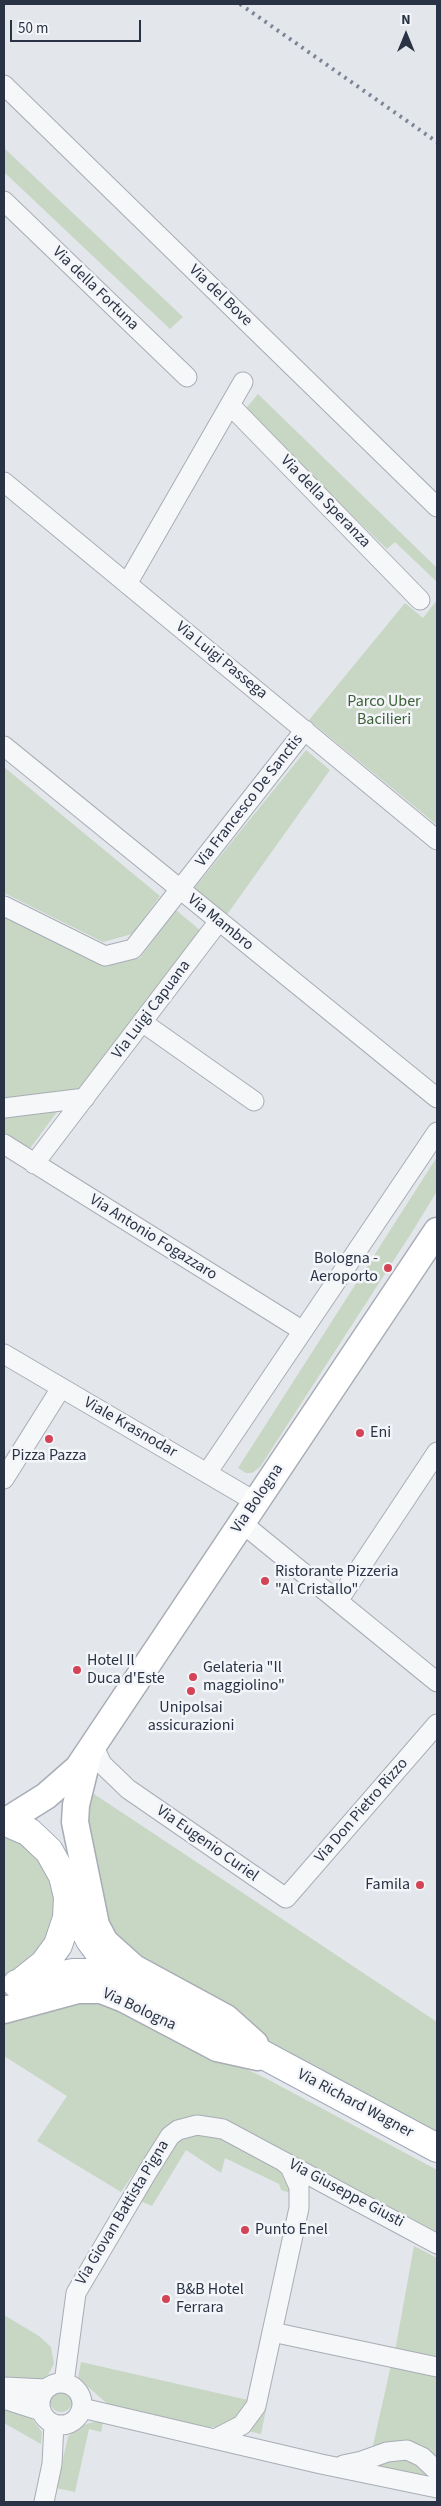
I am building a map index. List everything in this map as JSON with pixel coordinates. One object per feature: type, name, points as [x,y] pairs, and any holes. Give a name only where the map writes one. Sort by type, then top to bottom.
[{"type":"main road","name":"Via Bologna","points":[[5,1821],[29,1832],[53,1856],[61,1870],[68,1896],[65,1927],[55,1951],[40,1968],[10,1986]]},
{"type":"main road","name":"Via Richard Wagner","points":[[68,1896],[84,1931],[97,1951],[133,1985]]},
{"type":"main road","name":"Via Richard Wagner","points":[[10,1986],[62,1974],[89,1973],[113,1977],[133,1985],[437,2148]]},
{"type":"street","name":"Via del Bove","points":[[4,85],[437,507]]},
{"type":"street","name":"Via della Fortuna","points":[[4,201],[187,377]]},
{"type":"street","points":[[127,584],[243,382]]},
{"type":"street","name":"Via della Speranza","points":[[230,405],[420,600]]},
{"type":"street","name":"Via Luigi Passega","points":[[4,482],[437,840]]},
{"type":"street","name":"Via Francesco De Sanctis","points":[[4,906],[105,956],[133,949],[305,730]]},
{"type":"street","name":"Via Mambro","points":[[4,746],[437,1098]]},
{"type":"street","name":"Via Luigi Capuana","points":[[34,1164],[219,922]]},
{"type":"street","points":[[142,1022],[254,1100]]},
{"type":"street","points":[[4,1108],[85,1098]]},
{"type":"street","points":[[207,1473],[437,1132]]},
{"type":"street","name":"Via Antonio Fogazzaro","points":[[4,1144],[303,1331]]},
{"type":"street","name":"Via Bologna","points":[[61,1870],[66,1809],[86,1762],[242,1523],[437,1231]]},
{"type":"street","name":"Viale Krasnodar","points":[[4,1354],[256,1502]]},
{"type":"street","points":[[4,1479],[61,1388]]},
{"type":"street","points":[[338,1601],[437,1452]]},
{"type":"street","points":[[242,1523],[437,1682]]},
{"type":"street","name":"Via Don Pietro Rizzo","points":[[286,1898],[437,1724]]},
{"type":"street","name":"Via Bologna","points":[[5,1821],[46,1796],[86,1762]]},
{"type":"street","name":"Via Eugenio Curiel","points":[[86,1762],[105,1782],[128,1790]]},
{"type":"street","name":"Via Eugenio Curiel","points":[[86,1762],[102,1764],[128,1790],[286,1898]]},
{"type":"street","name":"Via Richard Wagner","points":[[86,1762],[76,1805],[77,1832],[96,1925],[105,1942],[134,1968],[226,2018],[272,2060]]},
{"type":"street","name":"Via Bologna","points":[[4,2010],[78,1990],[101,1990],[124,1999],[218,2048],[272,2060]]},
{"type":"street","name":"Via Giovan Battista Pigna","points":[[64,2383],[76,2293],[128,2203],[170,2136],[187,2127],[197,2125],[215,2126],[282,2160]]},
{"type":"street","name":"Via Giuseppe Giusti","points":[[282,2160],[437,2244]]},
{"type":"street","name":"Via Giuseppe Giusti","points":[[215,2439],[242,2425],[256,2406],[300,2197],[295,2177],[282,2160]]},
{"type":"street","points":[[272,2332],[437,2367]]},
{"type":"street","points":[[4,2387],[46,2389],[57,2383],[64,2383],[77,2390],[81,2397],[82,2408],[72,2422],[65,2425],[54,2424],[43,2416],[40,2400],[46,2389]]},
{"type":"street","points":[[4,2399],[41,2410]]},
{"type":"street","points":[[82,2408],[437,2488]]},
{"type":"street","points":[[44,2502],[52,2464],[54,2424]]},
{"type":"street","points":[[333,2466],[362,2462],[387,2452],[400,2450],[422,2457],[437,2471]]},
{"type":"green space","points":[[4,148],[183,317],[170,329],[4,172]]},
{"type":"green space","points":[[258,394],[437,568],[437,582],[395,542],[387,549],[244,411]]},
{"type":"green space","name":"Parco Uber Bacilieri","points":[[437,600],[437,825],[309,720],[405,603],[423,618]]},
{"type":"green space","points":[[306,750],[330,770],[226,916],[193,890]]},
{"type":"green space","points":[[4,767],[160,896],[132,934],[103,942],[4,893]]},
{"type":"green space","points":[[176,910],[201,931],[80,1091],[4,1100],[4,917],[103,965],[140,958]]},
{"type":"green space","points":[[60,1108],[28,1151],[4,1134],[4,1115]]},
{"type":"green space","points":[[437,1157],[437,1191],[260,1467],[252,1473],[246,1473],[238,1468]]},
{"type":"green space","points":[[91,1792],[437,2022],[437,2132],[298,2061],[115,1947],[83,1834]]},
{"type":"green space","points":[[4,1833],[34,1851],[54,1884],[56,1916],[41,1951],[4,1977]]},
{"type":"green space","points":[[92,2000],[113,2005],[267,2079],[437,2170],[437,2236],[231,2124],[213,2117],[188,2117],[171,2126],[158,2138],[121,2192],[37,2141],[67,2096],[4,2056],[4,2020]]},
{"type":"green space","points":[[208,2131],[272,2161],[285,2174],[294,2194],[281,2190],[279,2184],[225,2158],[221,2173],[186,2150],[152,2206],[138,2200],[176,2143],[192,2134]]},
{"type":"green space","points":[[414,2246],[437,2258],[437,2359],[395,2351]]},
{"type":"green space","points":[[4,2315],[39,2336],[51,2347],[54,2364],[48,2375],[34,2383],[4,2382]]},
{"type":"green space","points":[[81,2362],[248,2400],[247,2406],[235,2423],[222,2427],[209,2427],[110,2406],[78,2378]]},
{"type":"green space","points":[[391,2365],[437,2374],[437,2460],[372,2450]]},
{"type":"green space","points":[[61,2390],[69,2393],[72,2401],[69,2409],[61,2412],[53,2409],[50,2401],[53,2393]]},
{"type":"green space","points":[[267,2405],[261,2434],[248,2431]]},
{"type":"green space","points":[[4,2406],[22,2411],[33,2420],[42,2432],[41,2444],[4,2423]]},
{"type":"green space","points":[[103,2422],[101,2432],[89,2429],[75,2492],[56,2488],[68,2437],[79,2426]]},
{"type":"green space","points":[[402,2458],[412,2461],[426,2472],[424,2481],[375,2471],[376,2462]]},
{"type":"railway","points":[[240,4],[437,142]]},
{"type":"place","name":"Bologna - Aeroporto","points":[[388,1268]]},
{"type":"place","name":"Eni","points":[[360,1433]]},
{"type":"place","name":"Pizza Pazza","points":[[49,1439]]},
{"type":"place","name":"Ristorante Pizzeria \"Al Cristallo\"","points":[[265,1581]]},
{"type":"place","name":"Hotel Il Duca d'Este","points":[[77,1670]]},
{"type":"place","name":"Gelateria \"Il maggiolino\"","points":[[193,1677]]},
{"type":"place","name":"Unipolsai assicurazioni","points":[[191,1691]]},
{"type":"place","name":"Famila","points":[[420,1885]]},
{"type":"place","name":"Punto Enel","points":[[245,2230]]},
{"type":"place","name":"B&B Hotel Ferrara","points":[[166,2299]]}]
